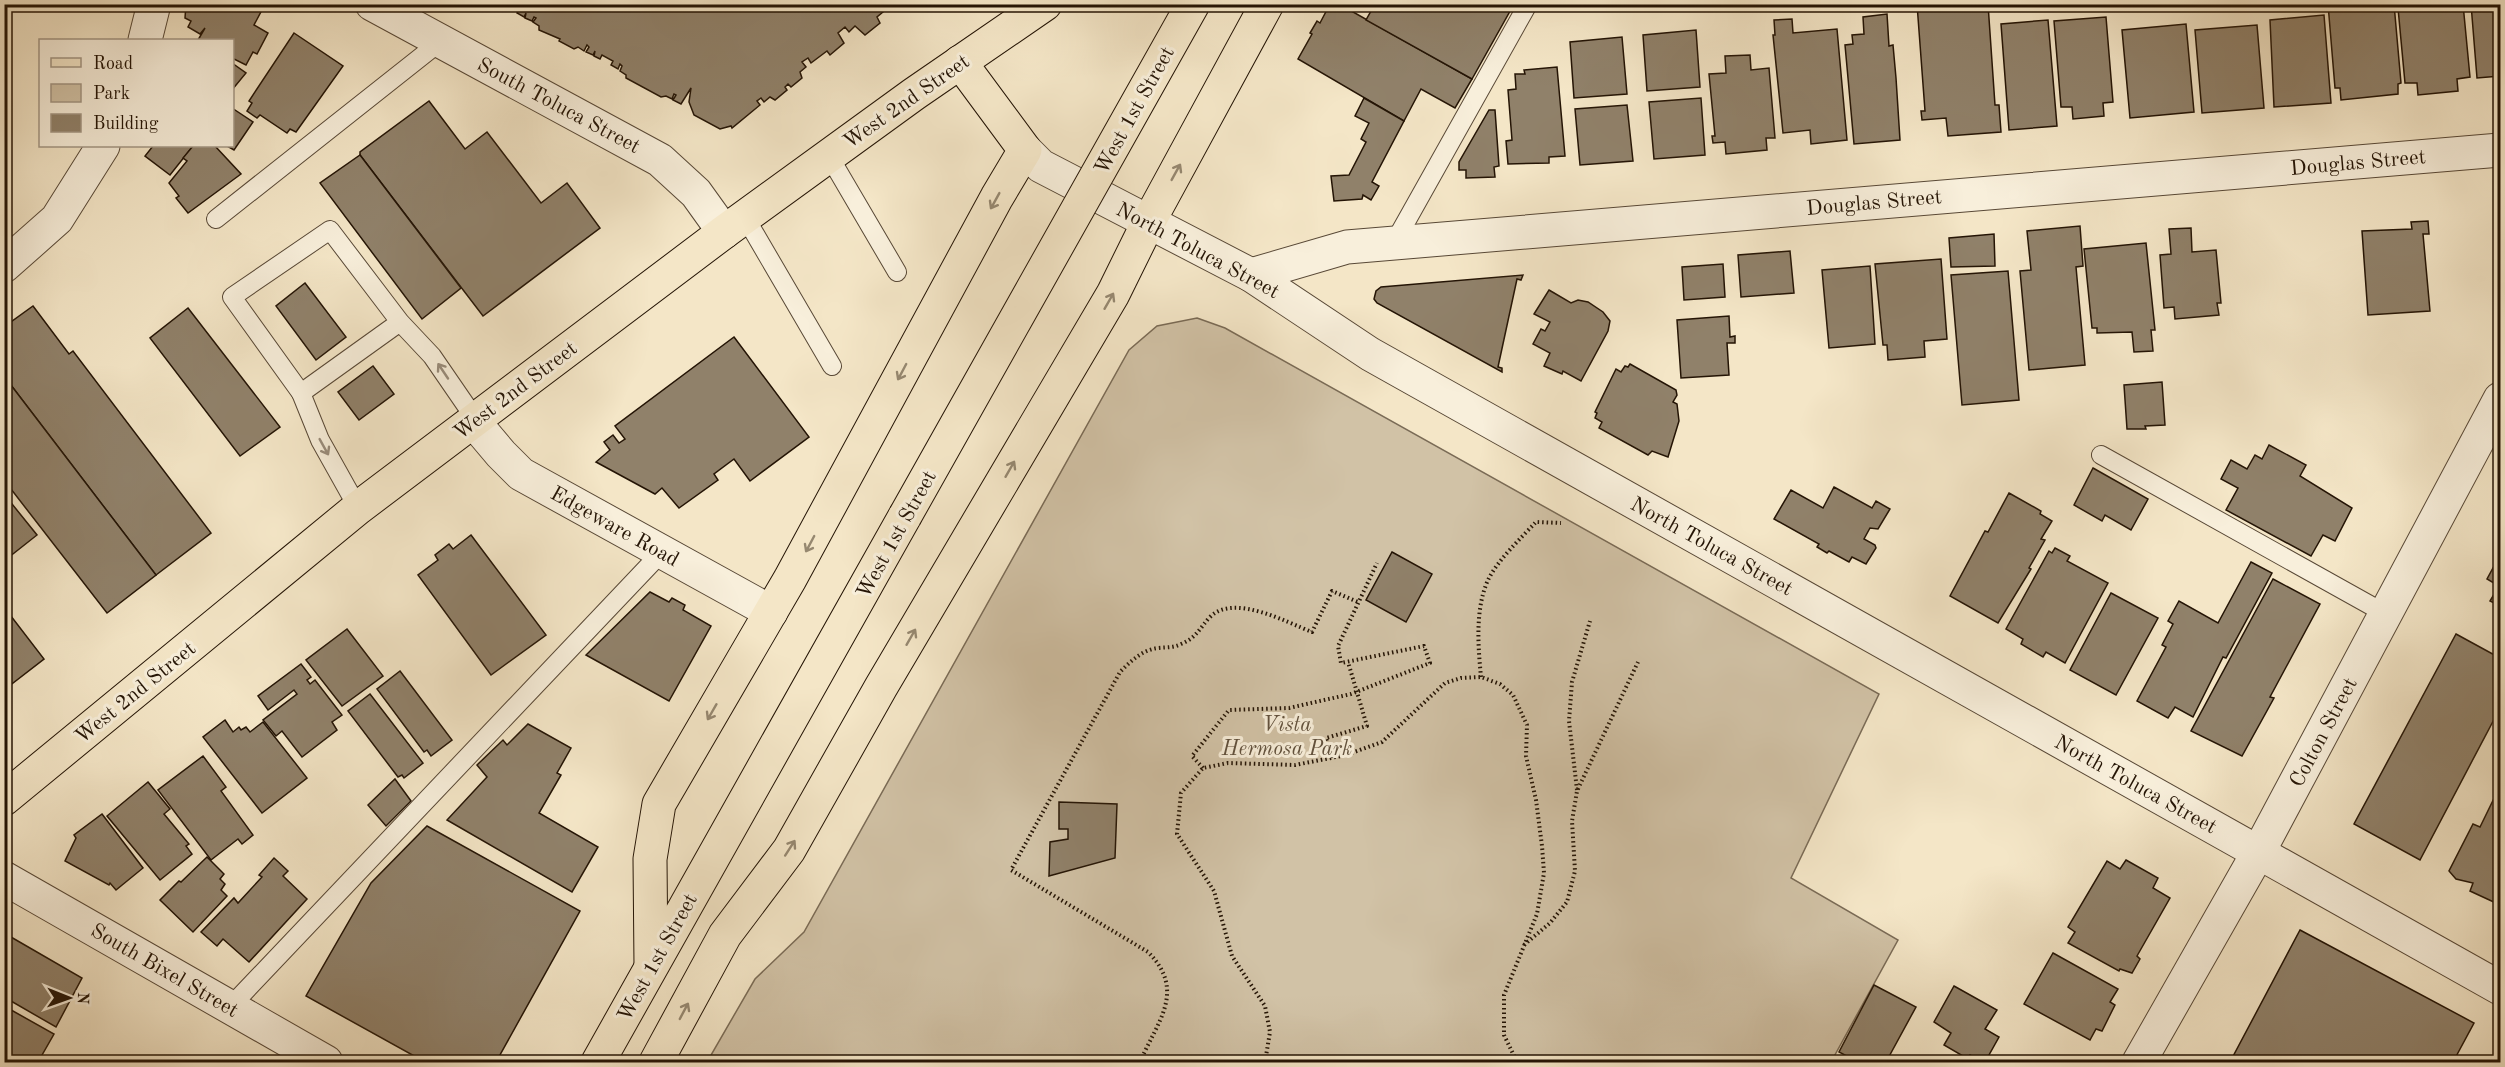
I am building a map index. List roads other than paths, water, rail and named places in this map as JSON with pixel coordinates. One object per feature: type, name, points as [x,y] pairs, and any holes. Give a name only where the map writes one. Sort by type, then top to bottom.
[{"type":"main road","name":"West 2nd Street","points":[[4,799],[358,508],[735,224],[960,62],[1045,4]]},
{"type":"main road","name":"West 1st Street","points":[[598,1062],[1193,4]]},
{"type":"main road","points":[[656,1062],[725,935],[789,850],[881,687],[1113,294],[1148,223],[1267,4]]},
{"type":"main road","name":"North Toluca Street","points":[[960,62],[1025,150]]},
{"type":"main road","points":[[651,966],[650,859],[659,804],[771,612],[997,197],[1025,150]]},
{"type":"street","points":[[145,39],[154,4]]},
{"type":"street","name":"South Toluca Street","points":[[372,4],[660,160],[735,224]]},
{"type":"street","points":[[4,266],[57,219],[102,147]]},
{"type":"street","name":"North Toluca Street","points":[[1025,150],[1041,166],[1251,275],[1370,354],[2500,988]]},
{"type":"street","name":"Douglas Street","points":[[1251,275],[1347,247],[2500,150]]},
{"type":"street","name":"Colton Street","points":[[2139,1062],[2258,853],[2500,399]]},
{"type":"street","name":"Edgeware Road","points":[[475,421],[501,454],[522,474],[771,612]]},
{"type":"street","name":"South Bixel Street","points":[[4,878],[326,1062]]},
{"type":"lane","points":[[1394,243],[1528,4]]},
{"type":"lane","points":[[216,219],[441,41]]},
{"type":"lane","points":[[829,156],[897,272]]},
{"type":"lane","points":[[735,224],[832,366]]},
{"type":"lane","points":[[358,508],[320,440],[301,393],[232,297],[330,230],[400,322],[432,356],[475,421]]},
{"type":"lane","points":[[301,393],[400,322]]},
{"type":"lane","points":[[2101,455],[2386,614]]},
{"type":"lane","points":[[230,1007],[662,552]]},
{"type":"park label","name":"Vista Hermosa Park","points":[[1287,736]]}]
